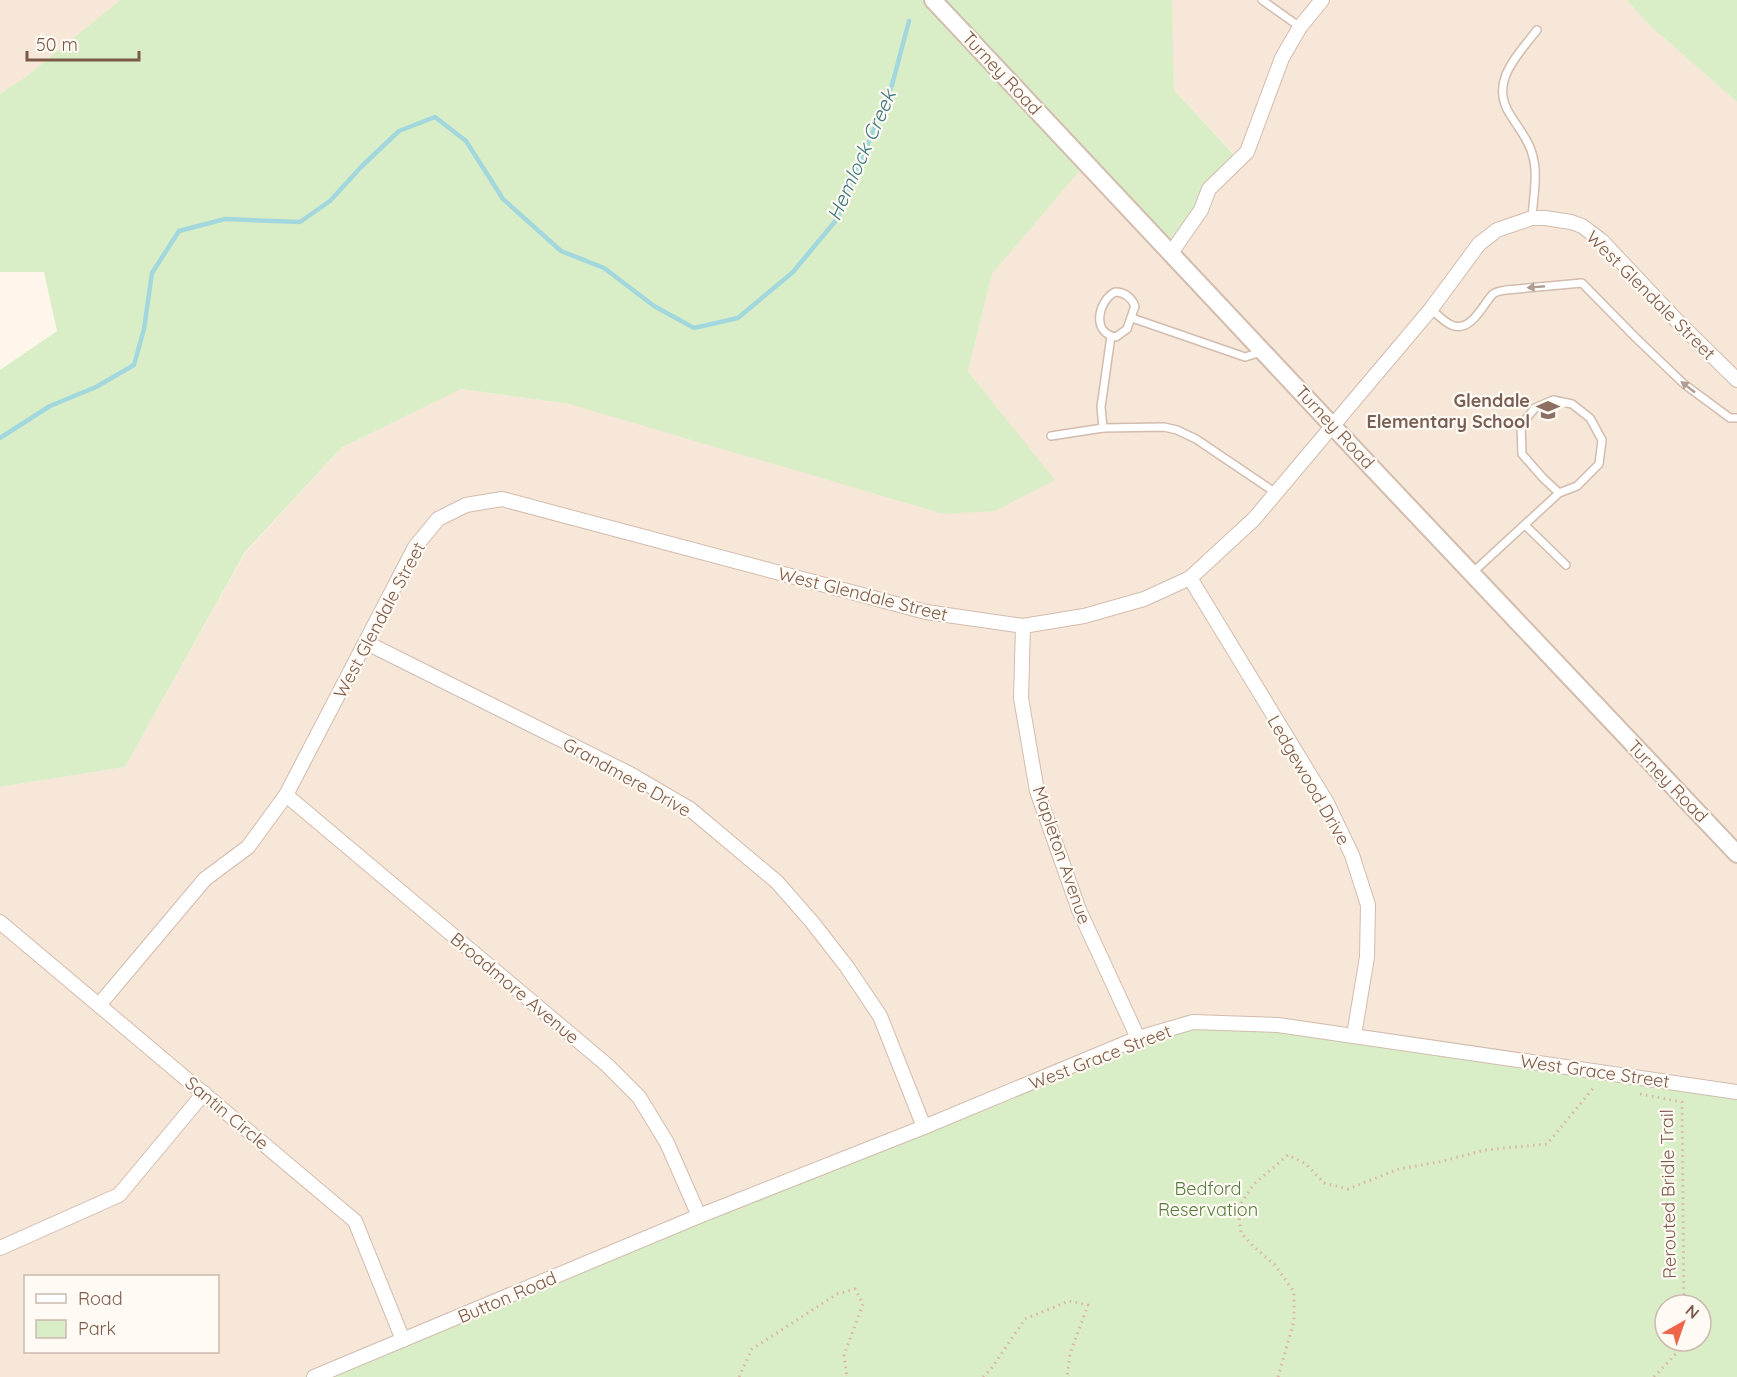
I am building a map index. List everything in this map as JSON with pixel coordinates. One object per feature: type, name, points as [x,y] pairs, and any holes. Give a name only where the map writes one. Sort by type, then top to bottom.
[{"type":"street","name":"Turney Road","points":[[933,0],[1737,854]]},
{"type":"street","points":[[1171,253],[1201,210],[1209,189],[1247,152],[1282,58],[1300,27],[1322,0]]},
{"type":"street","name":"West Glendale Street","points":[[99,1005],[205,879],[248,847],[286,795],[415,547],[438,519],[466,506],[502,500],[926,612],[1023,626],[1084,616],[1144,599],[1190,578],[1254,519],[1431,309],[1479,244],[1497,230],[1532,218],[1563,220],[1582,226],[1602,241],[1737,381]]},
{"type":"street","name":"Ledgewood Drive","points":[[1190,578],[1327,803],[1352,855],[1368,905],[1366,957],[1354,1035]]},
{"type":"street","name":"Mapleton Avenue","points":[[1023,626],[1020,698],[1037,791],[1079,910],[1138,1038]]},
{"type":"street","name":"Grandmere Drive","points":[[367,643],[630,774],[680,803],[777,882],[848,967],[880,1016],[924,1127]]},
{"type":"street","name":"Broadmore Avenue","points":[[286,795],[607,1065],[639,1097],[667,1143],[699,1216]]},
{"type":"street","name":"Santin Circle","points":[[0,922],[355,1221],[404,1340]]},
{"type":"street","name":"West Grace Street","points":[[699,1216],[924,1127],[1138,1038],[1193,1022],[1278,1025],[1737,1092]]},
{"type":"street","points":[[0,1248],[119,1195],[204,1094]]},
{"type":"street","name":"Button Road","points":[[314,1377],[699,1216]]},
{"type":"lane","points":[[1262,0],[1300,27]]},
{"type":"lane","points":[[1532,218],[1534,159],[1529,144],[1503,102],[1502,90],[1508,69],[1537,30]]},
{"type":"lane","points":[[1431,309],[1454,326],[1462,326],[1470,322],[1495,293],[1582,283],[1684,384],[1730,418],[1737,418]]},
{"type":"lane","points":[[1119,292],[1133,300],[1135,306],[1132,318],[1127,329],[1116,337],[1105,333],[1099,321],[1104,303],[1112,294],[1119,292]]},
{"type":"lane","points":[[1132,318],[1245,357],[1264,352]]},
{"type":"lane","points":[[1103,428],[1101,407],[1111,336]]},
{"type":"lane","points":[[1471,574],[1559,493],[1577,486],[1599,464],[1602,440],[1590,418],[1572,404],[1552,400],[1535,408],[1521,425],[1522,454],[1559,493]]},
{"type":"lane","points":[[1050,436],[1103,428],[1164,427],[1177,430],[1196,439],[1276,493]]},
{"type":"lane","points":[[1525,525],[1566,565]]},
{"type":"path","points":[[1278,1377],[1294,1321],[1294,1292],[1275,1265],[1240,1233],[1238,1208],[1254,1184],[1288,1155],[1306,1164],[1324,1183],[1348,1189],[1399,1168],[1439,1162],[1485,1150],[1547,1144],[1596,1085]]},
{"type":"path","name":"Rerouted Bridle Trail","points":[[1639,1094],[1682,1102],[1684,1293]]},
{"type":"path","points":[[739,1377],[752,1349],[837,1294],[855,1289],[863,1304],[844,1355],[848,1377]]},
{"type":"path","points":[[983,1377],[1025,1319],[1069,1301],[1088,1305],[1070,1354],[1067,1377]]},
{"type":"path","points":[[1654,1377],[1676,1353]]},
{"type":"shaded area","points":[[0,0],[120,0],[27,76],[0,94]]},
{"type":"shaded area","points":[[1172,0],[1627,0],[1647,23],[1737,102],[1737,1092],[314,1377],[0,1377],[0,787],[125,767],[245,553],[341,448],[461,389],[1054,480],[968,371],[992,274],[1086,162],[1239,159],[1174,90]]},
{"type":"green space","points":[[120,0],[1172,0],[1174,90],[1239,160],[1209,189],[1171,253],[1086,163],[992,274],[968,371],[1055,480],[995,511],[944,514],[569,404],[461,389],[341,448],[245,552],[125,767],[0,787],[0,370],[57,331],[44,272],[0,272],[0,94],[27,76]]},
{"type":"green space","points":[[1627,0],[1737,0],[1737,102],[1647,23]]},
{"type":"green space","name":"Bedford Reservation","points":[[1185,1015],[1737,1097],[1737,1377],[304,1377]]},
{"type":"waterway","name":"Hemlock Creek","points":[[0,438],[50,406],[96,387],[134,365],[144,329],[152,273],[179,231],[225,219],[300,222],[330,201],[399,131],[435,117],[466,141],[503,199],[561,251],[604,268],[654,306],[694,328],[738,318],[793,272],[837,219],[892,85],[909,21]]},
{"type":"place","name":"Glendale Elementary School","points":[[1548,410]]}]
